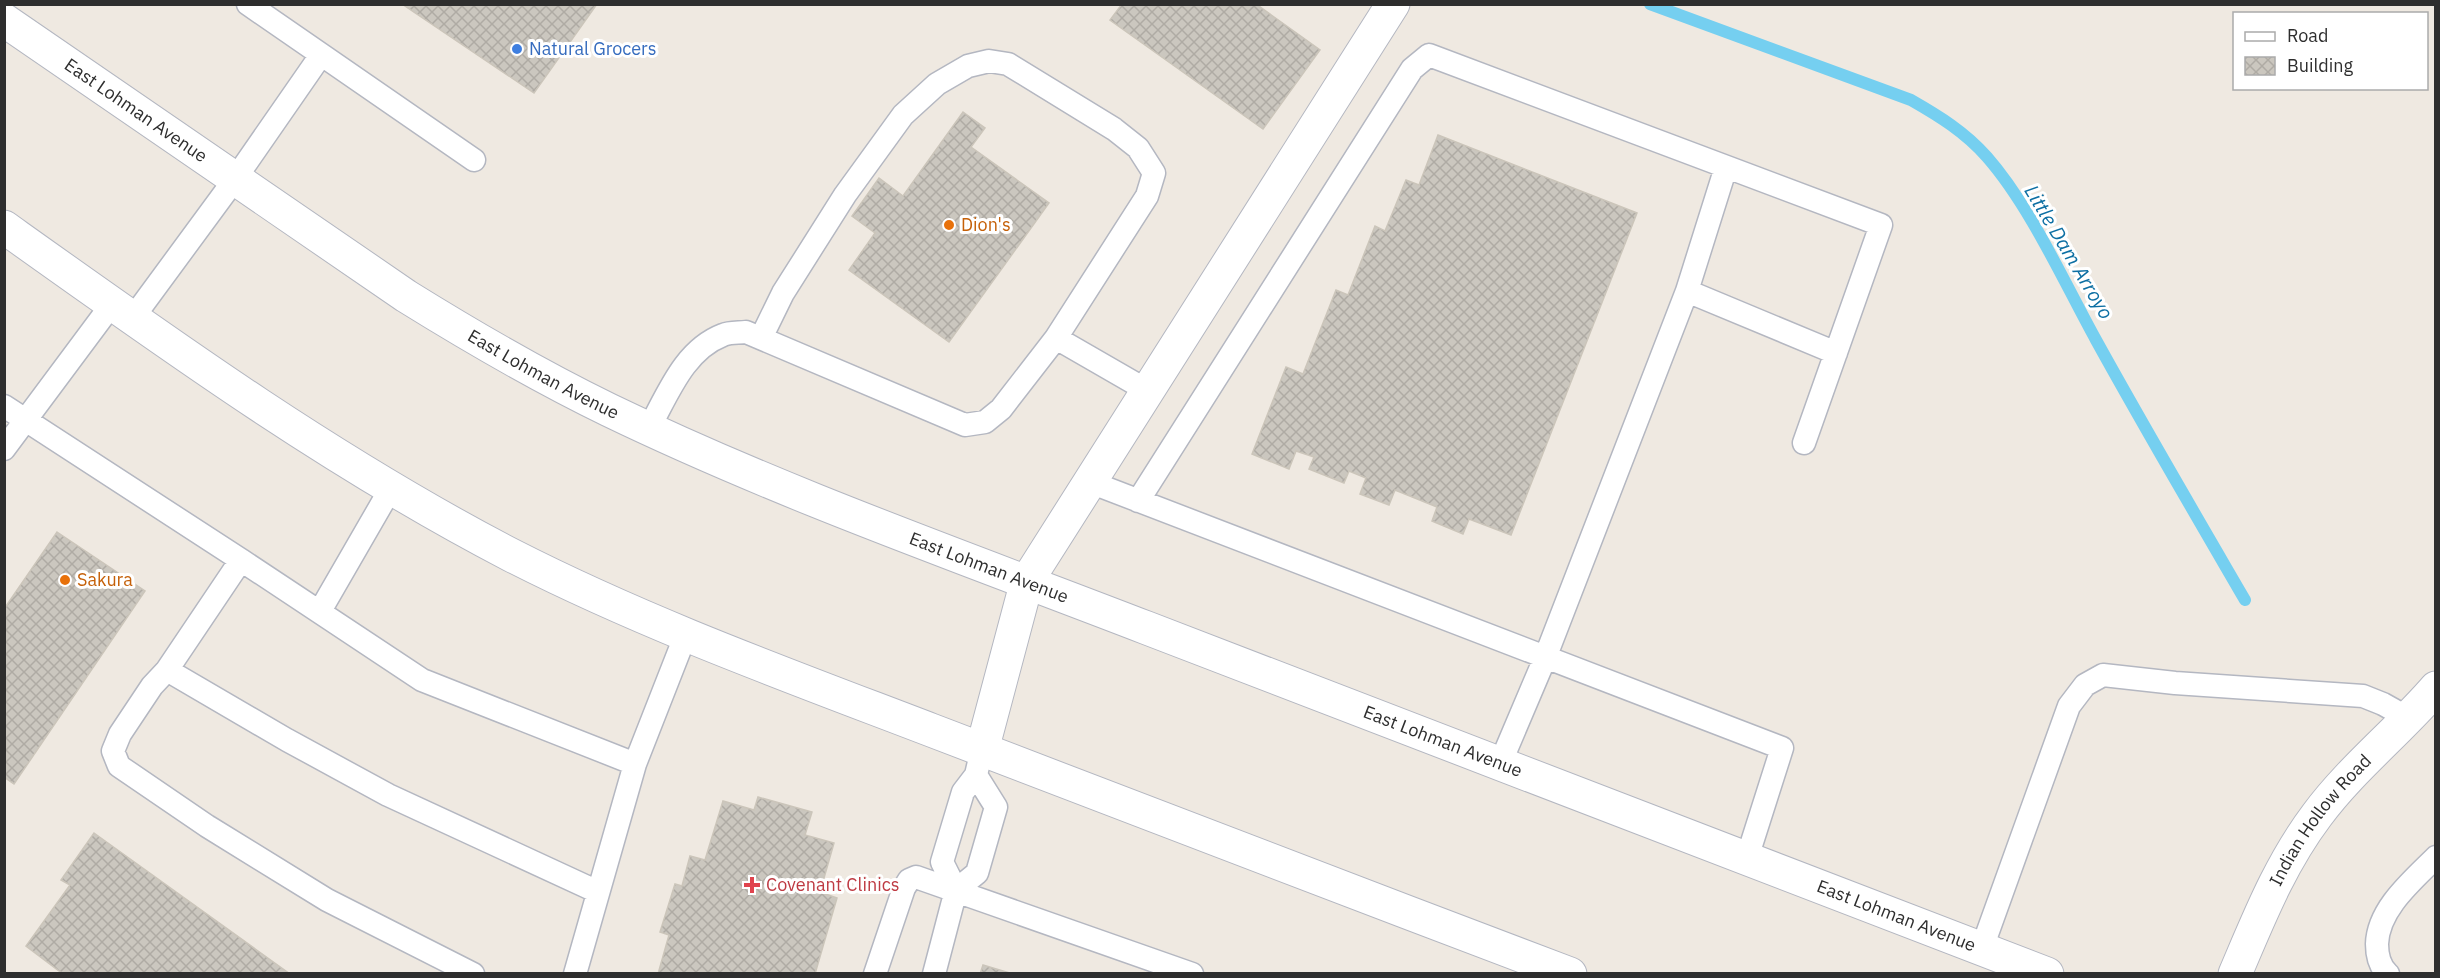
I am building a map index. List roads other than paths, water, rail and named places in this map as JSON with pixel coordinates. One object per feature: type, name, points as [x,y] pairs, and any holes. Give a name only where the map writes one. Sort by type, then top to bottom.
[{"type":"main road","points":[[979,763],[1027,581],[1393,4]]},
{"type":"main road","name":"East Lohman Avenue","points":[[4,20],[406,296],[473,337],[605,408],[795,491],[2048,974]]},
{"type":"main road","points":[[4,227],[253,402],[391,488],[512,555],[581,589],[979,763],[1570,974]]},
{"type":"main road","name":"Indian Hollow Road","points":[[2235,974],[2273,886],[2300,838],[2338,791],[2436,688]]},
{"type":"lane","points":[[257,7],[321,55],[474,160]]},
{"type":"lane","points":[[4,449],[235,179],[321,55]]},
{"type":"lane","points":[[1138,501],[1412,69],[1429,55],[1881,225],[1804,443]]},
{"type":"lane","points":[[649,428],[688,359],[703,345],[724,334],[746,332],[965,425],[985,422],[1001,409],[1056,338],[1147,196],[1154,173],[1138,148],[1114,129],[1008,64],[989,61],[968,66],[937,84],[903,116],[845,195],[783,293],[761,338]]},
{"type":"lane","points":[[1500,764],[1545,658],[1687,291],[1726,167]]},
{"type":"lane","points":[[1687,291],[1836,353]]},
{"type":"lane","points":[[1056,338],[1148,391]]},
{"type":"lane","points":[[4,406],[422,680],[635,764]]},
{"type":"lane","points":[[1090,483],[1782,748],[1747,858]]},
{"type":"lane","points":[[320,611],[391,488]]},
{"type":"lane","points":[[241,560],[167,670],[152,686],[120,734],[113,751],[119,766],[207,826],[327,900],[473,974]]},
{"type":"lane","points":[[575,974],[635,764],[686,634]]},
{"type":"lane","points":[[167,670],[287,740],[388,795],[598,892]]},
{"type":"lane","points":[[1982,948],[2070,706],[2085,685],[2103,675],[2175,683],[2363,696],[2384,704],[2408,718]]},
{"type":"lane","points":[[956,890],[942,862],[963,792],[979,763]]},
{"type":"lane","points":[[934,974],[956,890],[977,873],[996,807],[979,763]]},
{"type":"lane","points":[[2388,974],[2377,957],[2378,929],[2397,897],[2436,856]]},
{"type":"lane","points":[[875,974],[904,888],[909,880],[916,877],[1186,972]]},
{"type":"waterway","name":"Little Dam Arroyo","points":[[1650,4],[1911,100],[1951,125],[1979,148],[2003,177],[2032,221],[2114,373],[2245,600]]},
{"type":"place","name":"Natural Grocers","points":[[517,49]]},
{"type":"place","name":"Dion's","points":[[949,225]]},
{"type":"place","name":"Sakura","points":[[65,580]]},
{"type":"place","name":"Covenant Clinics","points":[[752,885]]}]
